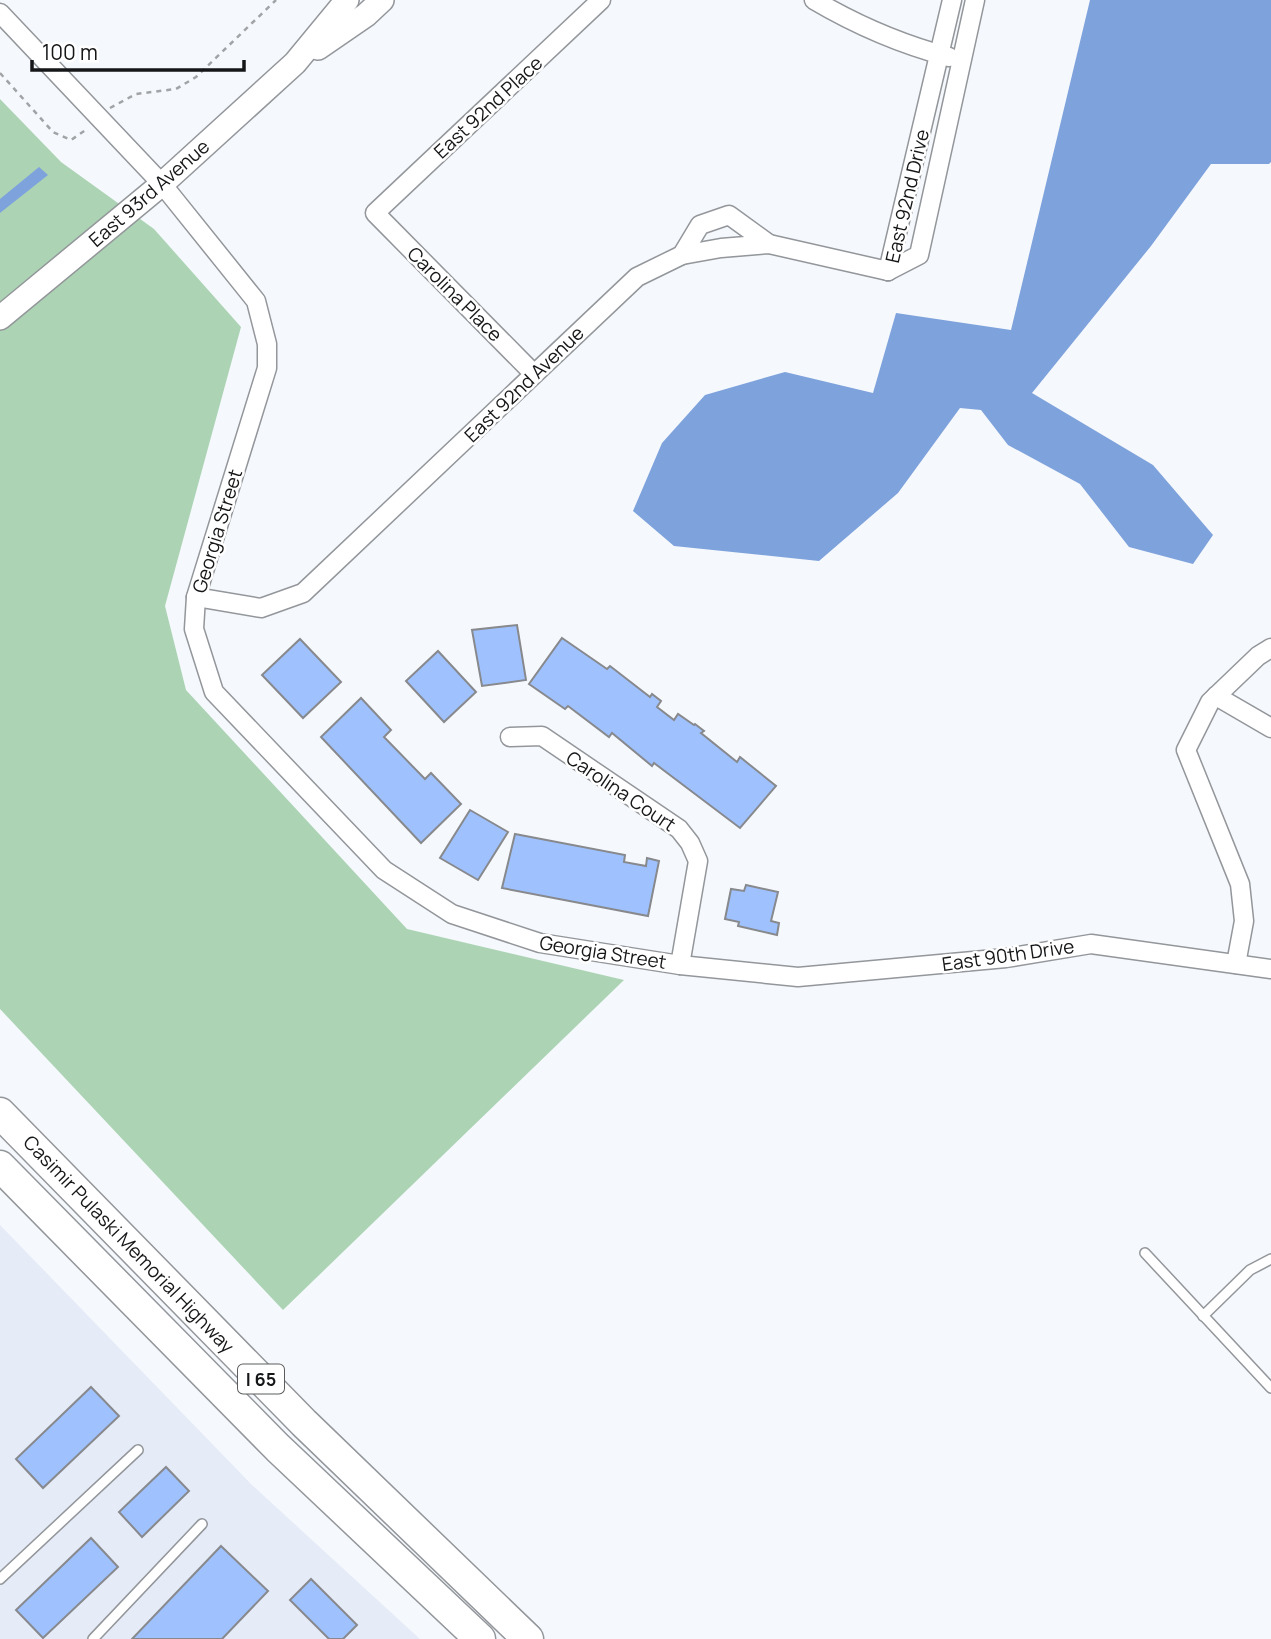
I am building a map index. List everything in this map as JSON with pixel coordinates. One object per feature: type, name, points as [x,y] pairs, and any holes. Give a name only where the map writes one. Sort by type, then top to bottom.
[{"type":"highway","name":"Casimir Pulaski Memorial Highway","points":[[0,1113],[304,1423],[528,1639]]},
{"type":"highway","name":"Casimir Pulaski Memorial Highway","points":[[0,1166],[278,1448],[480,1639]]},
{"type":"street","name":"East 93rd Avenue","points":[[0,318],[162,184],[295,63],[347,0]]},
{"type":"street","name":"East 93rd Avenue","points":[[295,63],[366,15],[382,0]]},
{"type":"street","name":"East 92nd Place","points":[[375,213],[601,0]]},
{"type":"street","points":[[814,0],[853,22],[904,45],[962,61]]},
{"type":"street","name":"East 92nd Drive","points":[[888,271],[953,0]]},
{"type":"street","name":"East 92nd Drive","points":[[888,271],[919,255],[975,0]]},
{"type":"street","name":"Georgia Street","points":[[0,13],[162,184],[256,301],[267,344],[267,368],[196,597],[194,629],[214,692],[384,870],[452,914],[540,943],[680,965],[744,971]]},
{"type":"street","name":"Carolina Place","points":[[375,213],[534,374]]},
{"type":"street","points":[[682,255],[700,225],[729,215],[769,244]]},
{"type":"street","name":"East 92nd Avenue","points":[[196,597],[261,608],[303,593],[637,276],[682,255],[769,244],[888,271]]},
{"type":"street","points":[[1236,964],[1244,921],[1240,884],[1186,750],[1210,702],[1258,656],[1271,648]]},
{"type":"street","points":[[1216,696],[1271,728]]},
{"type":"street","name":"Carolina Court","points":[[510,737],[542,736],[679,829],[690,843],[698,861],[680,965]]},
{"type":"street","name":"East 90th Drive","points":[[744,971],[798,977],[856,973],[1006,958],[1091,944],[1271,969]]},
{"type":"lane","points":[[1145,1253],[1271,1388]]},
{"type":"lane","points":[[1203,1316],[1250,1270],[1271,1259]]},
{"type":"lane","points":[[0,1579],[138,1450]]},
{"type":"lane","points":[[93,1639],[202,1524]]},
{"type":"path","points":[[0,73],[53,132],[71,140],[83,134],[115,104],[136,93],[176,89],[196,77],[276,0]]},
{"type":"shaded area","points":[[0,1225],[252,1485],[420,1639],[0,1639]]},
{"type":"green space","points":[[0,99],[61,162],[154,229],[241,327],[165,606],[186,690],[407,929],[624,980],[283,1310],[0,1009]]},
{"type":"water","points":[[1090,0],[1271,0],[1271,162],[1211,164],[1151,246],[1032,393],[1153,465],[1213,535],[1193,564],[1129,547],[1080,484],[1008,445],[981,410],[960,408],[898,493],[819,561],[674,546],[633,511],[662,443],[705,395],[785,372],[873,393],[896,313],[1011,330]]},
{"type":"water","points":[[39,167],[48,175],[0,213],[0,199]]},
{"type":"building","points":[[517,625],[526,680],[482,686],[472,630]]},
{"type":"building","points":[[562,638],[607,669],[610,666],[650,697],[652,694],[661,701],[657,707],[674,720],[678,714],[695,724],[704,731],[701,733],[737,762],[740,757],[776,786],[740,828],[654,763],[652,766],[612,733],[609,737],[568,706],[565,709],[529,684]]},
{"type":"building","points":[[300,639],[341,682],[303,718],[262,675]]},
{"type":"building","points":[[438,651],[476,692],[444,722],[406,681]]},
{"type":"building","points":[[361,698],[391,730],[384,737],[425,779],[431,773],[461,804],[421,843],[321,737]]},
{"type":"building","points":[[470,810],[508,832],[478,880],[440,858]]},
{"type":"building","points":[[515,834],[625,855],[624,862],[646,866],[647,858],[659,861],[648,916],[502,888]]},
{"type":"building","points":[[746,885],[778,892],[771,921],[779,923],[777,935],[738,926],[739,922],[725,919],[731,889],[744,891]]},
{"type":"building","points":[[91,1387],[119,1416],[43,1488],[16,1459]]},
{"type":"building","points":[[166,1467],[189,1491],[142,1537],[119,1512]]},
{"type":"building","points":[[91,1538],[118,1567],[43,1638],[16,1610]]},
{"type":"building","points":[[221,1546],[268,1591],[222,1639],[132,1639]]},
{"type":"building","points":[[311,1579],[357,1625],[343,1639],[329,1639],[290,1600]]}]
